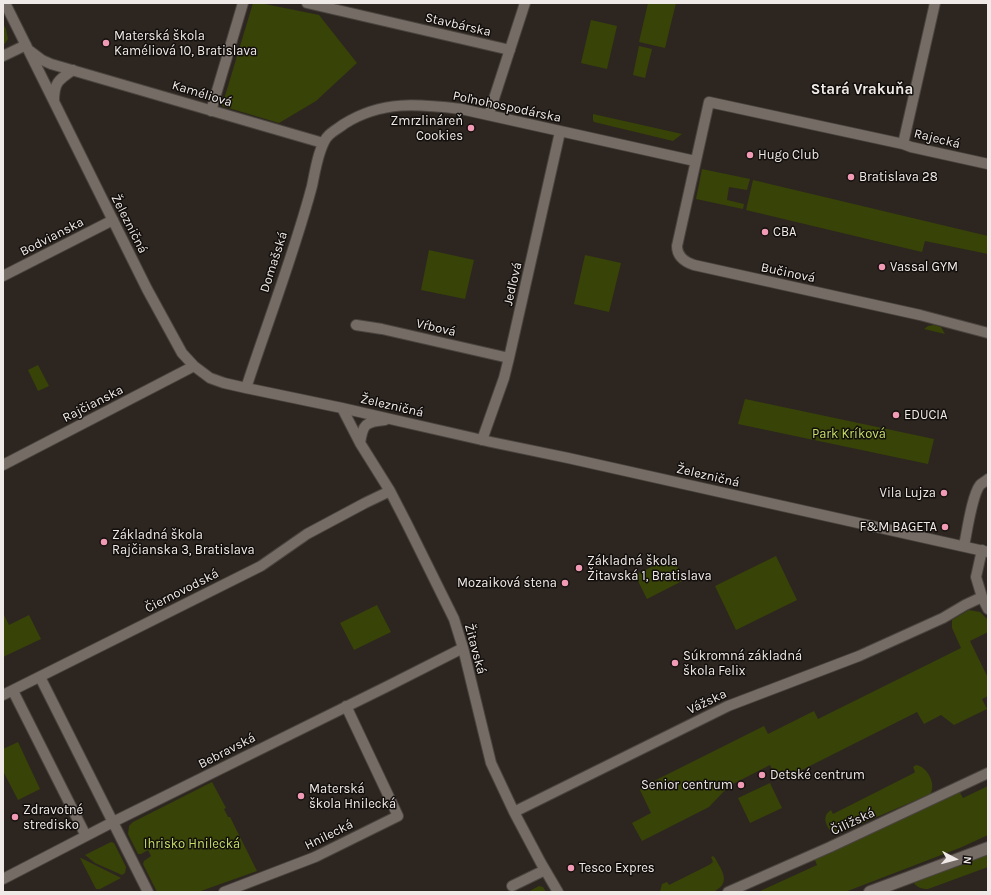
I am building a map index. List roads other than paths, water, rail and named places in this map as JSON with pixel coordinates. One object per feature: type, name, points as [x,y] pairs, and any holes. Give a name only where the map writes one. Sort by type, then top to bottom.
[{"type":"street","name":"Železničná","points":[[5,3],[147,289],[182,353],[204,374],[216,380],[246,388],[393,419],[985,551]]},
{"type":"street","points":[[211,111],[243,3]]},
{"type":"street","name":"Stavbárska","points":[[307,3],[510,50]]},
{"type":"street","points":[[489,114],[525,3]]},
{"type":"street","name":"Rajecká","points":[[935,3],[904,144],[911,147],[988,164]]},
{"type":"street","points":[[3,56],[26,47]]},
{"type":"street","name":"Kaméliová","points":[[26,47],[42,60],[323,143]]},
{"type":"street","points":[[54,102],[54,90],[58,81],[73,70]]},
{"type":"street","points":[[695,161],[709,102],[904,144]]},
{"type":"street","name":"Poľnohospodárska","points":[[323,143],[330,134],[352,119],[383,107],[395,105],[436,106],[489,114],[560,132],[695,161]]},
{"type":"street","name":"Jedľová","points":[[482,440],[504,378],[560,132]]},
{"type":"street","name":"Domašská","points":[[246,388],[309,196],[323,143]]},
{"type":"street","name":"Bučinová","points":[[695,161],[677,246],[679,255],[686,262],[715,270],[920,315],[988,333]]},
{"type":"street","name":"Bodvianska","points":[[3,276],[113,220]]},
{"type":"street","name":"Vŕbová","points":[[356,325],[382,328],[509,358]]},
{"type":"street","name":"Rajčianska","points":[[3,465],[194,366]]},
{"type":"street","name":"Žitavská","points":[[342,408],[360,443],[390,491],[454,619],[491,763],[514,812],[558,892]]},
{"type":"street","points":[[360,443],[362,430],[366,424],[393,419]]},
{"type":"street","points":[[964,546],[973,502],[978,488],[988,479]]},
{"type":"street","name":"Čiernovodská","points":[[3,695],[262,566],[307,534],[390,491]]},
{"type":"street","points":[[985,551],[976,577],[982,597],[988,608]]},
{"type":"street","name":"Vážska","points":[[514,812],[728,706],[859,656],[943,618],[982,597]]},
{"type":"street","name":"Bebravská","points":[[3,879],[113,822],[462,648]]},
{"type":"street","points":[[40,677],[148,892]]},
{"type":"street","points":[[13,691],[86,836]]},
{"type":"street","name":"Hnilecká","points":[[224,892],[315,857],[398,816],[346,706]]},
{"type":"street","name":"Čiližská","points":[[728,892],[830,847],[988,773]]},
{"type":"street","points":[[870,892],[988,848]]},
{"type":"street","points":[[512,886],[545,870]]},
{"type":"place","name":"Materská škola Kaméliová 10, Bratislava","points":[[106,43]]},
{"type":"place","name":"Zmrzlináreň Cookies","points":[[471,128]]},
{"type":"place","name":"Hugo Club","points":[[750,155]]},
{"type":"place","name":"Bratislava 28","points":[[851,177]]},
{"type":"place","name":"CBA","points":[[765,232]]},
{"type":"place","name":"Vassal GYM","points":[[882,267]]},
{"type":"place","name":"EDUCIA","points":[[896,415]]},
{"type":"place","name":"Vila Lujza","points":[[944,493]]},
{"type":"place","name":"F&M BAGETA","points":[[945,527]]},
{"type":"place","name":"Základná škola Rajčianska 3, Bratislava","points":[[104,542]]},
{"type":"place","name":"Základná škola Žitavská 1, Bratislava","points":[[579,568]]},
{"type":"place","name":"Mozaiková stena","points":[[565,583]]},
{"type":"place","name":"Súkromná základná škola Felix","points":[[675,663]]},
{"type":"place","name":"Detské centrum","points":[[762,775]]},
{"type":"place","name":"Senior centrum","points":[[741,785]]},
{"type":"place","name":"Materská škola Hnilecká","points":[[301,796]]},
{"type":"place","name":"Zdravotné stredisko","points":[[15,817]]},
{"type":"place","name":"Tesco Expres","points":[[571,868]]},
{"type":"district","name":"Stará Vrakuňa","points":[[862,90]]},
{"type":"park label","name":"Park Kríková","points":[[849,434]]},
{"type":"park label","name":"Ihrisko Hnilecká","points":[[192,844]]}]
